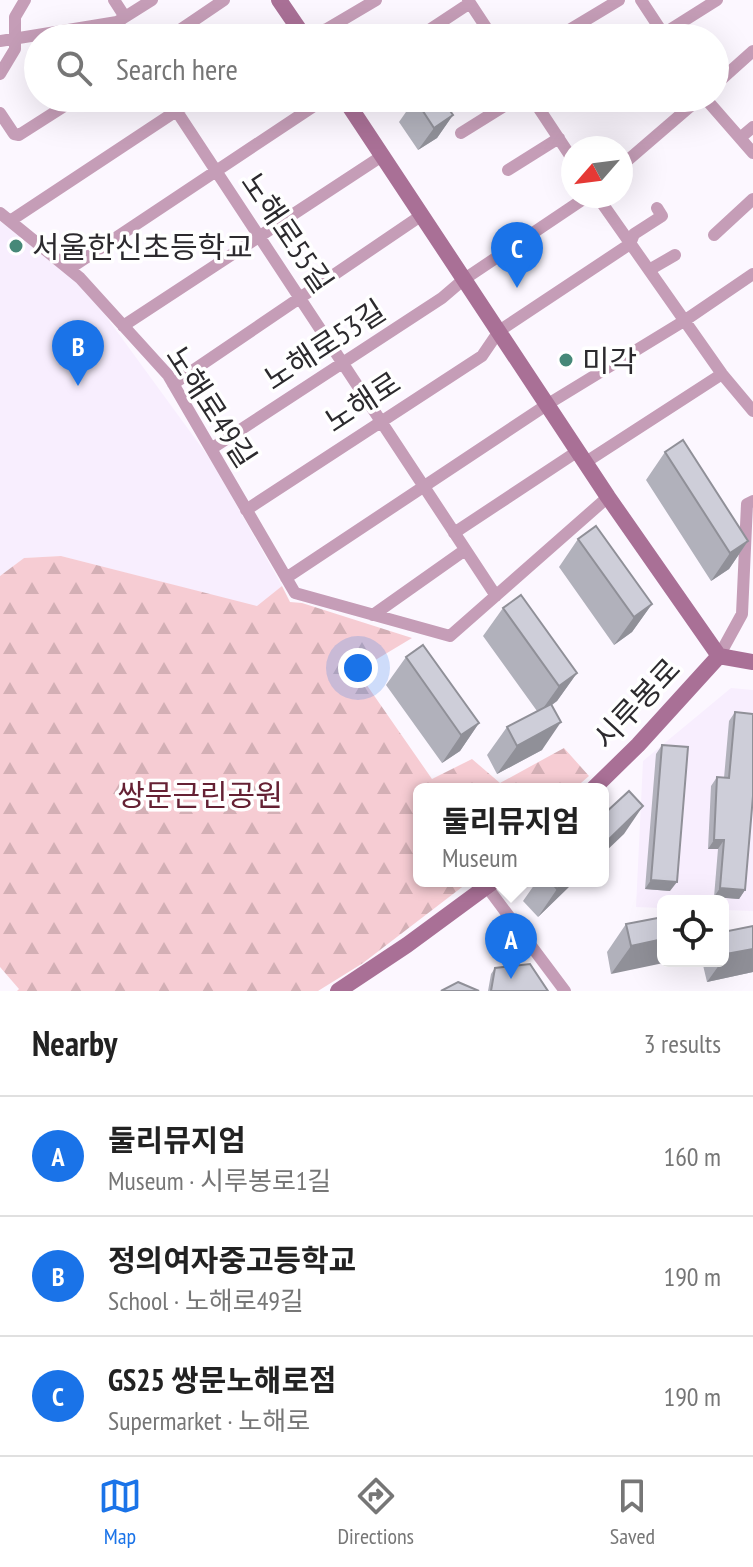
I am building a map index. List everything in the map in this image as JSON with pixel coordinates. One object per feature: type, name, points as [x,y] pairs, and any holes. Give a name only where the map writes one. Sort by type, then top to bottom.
[{"type":"main road","points":[[279,0],[294,24]]},
{"type":"main road","points":[[353,112],[608,497],[719,656],[753,662]]},
{"type":"main road","name":"시루봉로","points":[[599,783],[719,656]]},
{"type":"main road","points":[[338,991],[487,887]]},
{"type":"street","points":[[0,74],[15,49],[15,17],[25,0]]},
{"type":"street","points":[[114,0],[123,24]]},
{"type":"street","points":[[101,24],[121,20],[152,0]]},
{"type":"street","points":[[189,24],[224,0]]},
{"type":"street","points":[[335,24],[376,0]]},
{"type":"street","points":[[579,24],[619,0]]},
{"type":"street","points":[[641,0],[657,24]]},
{"type":"street","points":[[682,24],[717,0]]},
{"type":"street","points":[[437,24],[469,2],[484,24]]},
{"type":"street","points":[[0,41],[24,39]]},
{"type":"street","points":[[729,72],[753,51]]},
{"type":"street","points":[[1,117],[14,134],[19,135],[55,112]]},
{"type":"street","points":[[5,217],[174,112]]},
{"type":"street","name":"노해로55길","points":[[177,112],[496,596]]},
{"type":"street","name":"노해로55길","points":[[69,269],[305,112]]},
{"type":"street","points":[[461,133],[495,112]]},
{"type":"street","points":[[541,112],[561,141]]},
{"type":"street","points":[[633,156],[685,112]]},
{"type":"street","points":[[715,112],[753,153]]},
{"type":"street","points":[[740,138],[753,127]]},
{"type":"street","points":[[508,170],[559,138]]},
{"type":"street","points":[[123,326],[382,156]]},
{"type":"street","points":[[714,235],[753,199]]},
{"type":"street","name":"노해로53길","points":[[211,449],[442,298],[463,280],[570,208]]},
{"type":"street","points":[[605,208],[722,374],[753,411]]},
{"type":"street","name":"노해로","points":[[246,510],[482,356],[499,331],[630,244],[634,234],[662,216],[657,208]]},
{"type":"street","points":[[173,384],[422,215]]},
{"type":"street","name":"노해로49길","points":[[5,217],[69,269],[173,384],[295,593],[450,636],[608,497]]},
{"type":"street","points":[[649,270],[675,255]]},
{"type":"street","points":[[286,578],[548,404],[684,321],[753,274]]},
{"type":"street","points":[[454,533],[722,374]]},
{"type":"street","points":[[719,656],[742,614],[747,504],[753,501]]},
{"type":"street","points":[[373,615],[465,550]]},
{"type":"street","points":[[493,887],[565,991]]},
{"type":"shaded area","points":[[0,221],[86,289],[213,463],[282,586],[258,607],[61,556],[24,558],[0,576]]},
{"type":"shaded area","points":[[731,688],[753,690],[753,911],[729,910],[729,895],[657,895],[657,908],[636,907],[643,761]]},
{"type":"green space","name":"쌍문근린공원","points":[[61,556],[257,606],[282,586],[290,602],[302,603],[412,638],[357,671],[432,779],[472,759],[500,783],[413,783],[413,887],[462,887],[363,963],[318,991],[17,991],[19,989],[0,967],[0,576],[24,558]]},
{"type":"green space","name":"쌍문근린공원","points":[[564,748],[589,776],[581,783],[500,783]]},
{"type":"building","points":[[424,112],[451,112],[453,115],[434,128]]},
{"type":"building","points":[[683,440],[748,541],[730,553],[665,452]]},
{"type":"building","points":[[596,526],[652,604],[634,617],[578,539]]},
{"type":"building","points":[[521,595],[577,673],[559,686],[503,608]]},
{"type":"building","points":[[423,645],[479,723],[461,735],[406,657]]},
{"type":"building","points":[[551,704],[561,722],[517,746],[507,727]]},
{"type":"building","points":[[735,712],[753,714],[753,796],[745,890],[720,888],[724,840],[714,840],[717,777],[729,778]]},
{"type":"building","points":[[662,745],[688,747],[677,882],[651,880]]},
{"type":"building","points":[[629,791],[643,806],[609,839],[609,809]]},
{"type":"building","points":[[657,918],[657,940],[631,946],[626,924]]},
{"type":"building","points":[[753,926],[753,949],[729,953],[729,931]]},
{"type":"building","points":[[530,964],[548,991],[491,991],[495,968]]},
{"type":"building","points":[[458,982],[479,991],[441,991]]},
{"type":"place","name":"서울한신초등학교","points":[[16,246]]},
{"type":"place","name":"GS25 쌍문노해로점","points":[[517,288]]},
{"type":"place","name":"미각","points":[[566,360]]},
{"type":"place","name":"정의여자중고등학교","points":[[78,386]]},
{"type":"place","name":"둘리뮤지엄","points":[[511,979]]}]
